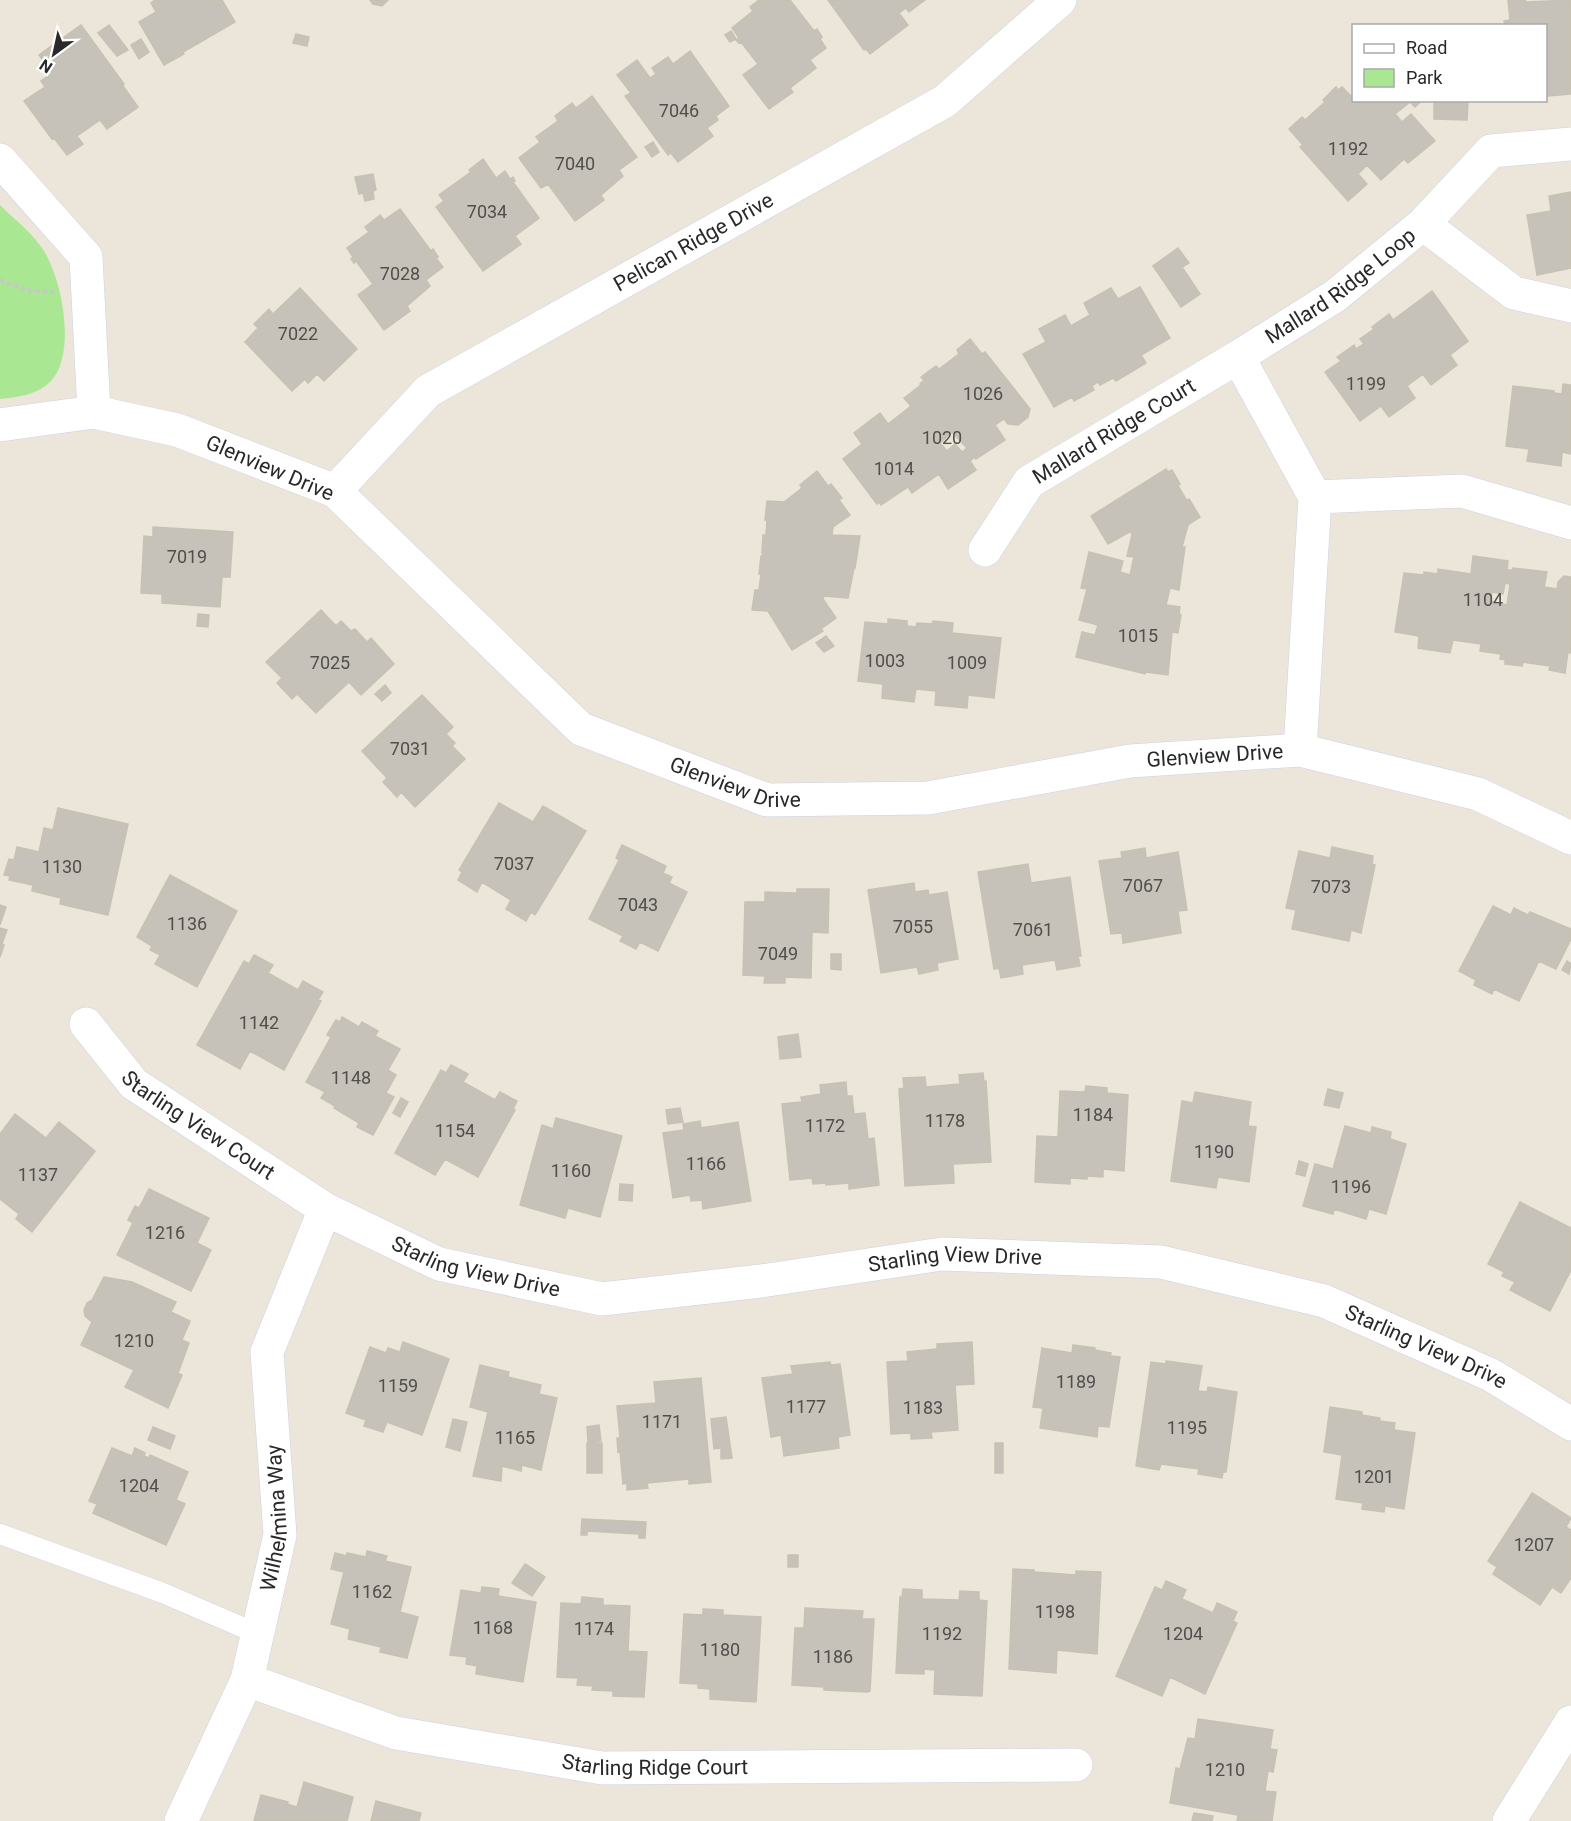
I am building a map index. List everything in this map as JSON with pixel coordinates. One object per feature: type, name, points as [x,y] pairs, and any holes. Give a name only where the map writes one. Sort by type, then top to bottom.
[{"type":"street","name":"Pelican Ridge Drive","points":[[335,491],[428,391],[945,101],[1060,0]]},
{"type":"street","name":"Mallard Ridge Loop","points":[[1238,357],[1335,296],[1423,224],[1491,151],[1571,144]]},
{"type":"street","points":[[0,160],[86,256],[94,412]]},
{"type":"street","points":[[1423,224],[1514,293],[1571,306]]},
{"type":"street","points":[[1238,357],[1315,497],[1300,750]]},
{"type":"street","name":"Mallard Ridge Court","points":[[985,549],[1029,482],[1238,357]]},
{"type":"street","name":"Glenview Drive","points":[[0,425],[94,412],[177,430],[335,491],[581,729],[767,800],[928,798],[1130,761],[1300,750],[1478,794],[1571,838]]},
{"type":"street","points":[[1315,497],[1462,491],[1571,523]]},
{"type":"street","name":"Starling View Court","points":[[86,1024],[134,1084],[325,1209]]},
{"type":"street","name":"Starling View Drive","points":[[325,1209],[439,1264],[602,1299],[761,1281],[942,1254],[1161,1262],[1324,1301],[1491,1375],[1571,1424]]},
{"type":"street","name":"Wilhelmina Way","points":[[181,1821],[248,1680],[280,1535],[267,1352],[325,1209]]},
{"type":"street","name":"Starling Ridge Court","points":[[248,1680],[396,1733],[602,1768],[1076,1765]]},
{"type":"street","points":[[1509,1821],[1571,1722]]},
{"type":"lane","points":[[0,1534],[163,1593],[258,1634]]},
{"type":"path","points":[[0,280],[26,290],[54,292]]},
{"type":"green space","points":[[0,205],[33,237],[49,261],[60,295],[65,334],[59,368],[46,386],[21,396],[0,399]]},
{"type":"building","points":[[155,0],[222,0],[235,22],[164,65],[139,22],[156,12],[151,3]]},
{"type":"building","points":[[370,0],[388,0],[382,6],[373,4]]},
{"type":"building","points":[[759,0],[790,0],[814,31],[817,29],[826,48],[810,60],[816,68],[790,88],[793,92],[769,109],[743,75],[758,64],[741,42],[736,40],[739,38],[732,28],[753,11],[750,7]]},
{"type":"building","points":[[828,0],[925,0],[909,12],[906,8],[899,13],[908,25],[870,54],[866,49],[864,50]]},
{"type":"building","points":[[1508,0],[1525,0],[1526,2],[1571,0],[1571,94],[1548,96],[1547,24],[1505,24],[1504,21],[1510,20]]},
{"type":"building","points":[[81,25],[138,107],[107,129],[100,120],[77,136],[83,144],[67,155],[24,101],[45,87],[41,81],[52,73],[39,55]]},
{"type":"building","points":[[109,25],[128,50],[117,56],[98,33]]},
{"type":"building","points":[[731,31],[736,39],[730,42],[725,35]]},
{"type":"building","points":[[296,34],[309,37],[307,46],[293,43]]},
{"type":"building","points":[[141,39],[149,52],[139,59],[131,45]]},
{"type":"building","points":[[690,51],[729,106],[716,116],[718,120],[707,128],[713,136],[678,162],[671,153],[668,155],[625,96],[631,93],[617,75],[637,60],[650,78],[656,74],[652,68],[668,57],[673,64]]},
{"type":"building","points":[[1336,87],[1338,90],[1342,87],[1352,95],[1352,102],[1410,102],[1395,114],[1402,122],[1411,114],[1435,141],[1408,163],[1404,159],[1381,180],[1367,165],[1358,174],[1367,184],[1348,201],[1300,147],[1303,145],[1289,129],[1302,117],[1305,120],[1325,102],[1323,100]]},
{"type":"building","points":[[592,96],[637,157],[619,170],[623,176],[601,195],[604,200],[575,221],[548,184],[541,188],[519,158],[540,142],[536,137],[558,121],[555,116],[572,103],[576,108]]},
{"type":"building","points":[[1410,102],[1420,102],[1415,107]]},
{"type":"building","points":[[1434,102],[1468,102],[1467,120],[1434,119]]},
{"type":"building","points":[[653,142],[659,152],[652,157],[645,147]]},
{"type":"building","points":[[483,159],[496,178],[505,171],[510,179],[513,177],[515,181],[513,182],[539,218],[515,236],[521,244],[483,271],[436,207],[444,201],[439,195],[471,172],[469,170]]},
{"type":"building","points":[[373,174],[376,190],[373,191],[374,199],[365,201],[363,193],[359,194],[355,177]]},
{"type":"building","points":[[1571,192],[1571,268],[1537,275],[1527,215],[1551,211],[1549,196]]},
{"type":"building","points":[[400,209],[431,251],[433,249],[443,267],[426,280],[430,286],[407,306],[410,311],[384,330],[358,295],[373,284],[356,261],[354,263],[351,259],[353,257],[347,248],[369,232],[365,227],[380,215],[384,220]]},
{"type":"building","points":[[1178,248],[1189,263],[1182,267],[1200,294],[1181,307],[1153,266]]},
{"type":"building","points":[[1140,287],[1170,338],[1141,355],[1146,363],[1116,381],[1113,378],[1100,385],[1098,382],[1092,386],[1094,390],[1074,401],[1072,397],[1054,407],[1023,354],[1046,342],[1039,329],[1065,315],[1071,326],[1090,315],[1084,303],[1111,288],[1118,299]]},
{"type":"building","points":[[300,288],[357,349],[324,381],[317,374],[308,383],[305,379],[292,391],[245,342],[258,328],[254,324],[269,309],[273,314]]},
{"type":"building","points":[[1432,291],[1468,341],[1450,355],[1457,365],[1431,385],[1423,374],[1407,386],[1415,398],[1389,417],[1381,406],[1360,421],[1325,372],[1341,361],[1337,357],[1354,345],[1356,349],[1364,344],[1360,339],[1389,314],[1393,320]]},
{"type":"building","points":[[970,339],[982,354],[985,352],[1030,409],[1028,417],[1018,425],[1008,424],[1004,419],[995,425],[1005,440],[970,461],[976,470],[948,489],[939,474],[912,493],[908,487],[881,505],[879,502],[877,504],[843,459],[862,444],[854,433],[880,413],[888,424],[911,406],[904,398],[921,385],[924,380],[921,377],[936,366],[939,369],[959,354],[957,350]],"holes":[[[952,432],[967,448],[962,452],[955,444],[947,451],[940,443]]]},
{"type":"building","points":[[1563,384],[1571,385],[1571,454],[1562,452],[1561,466],[1527,461],[1529,449],[1506,446],[1513,386],[1562,394]]},
{"type":"building","points":[[1166,469],[1168,472],[1172,470],[1180,484],[1178,486],[1200,517],[1188,525],[1182,547],[1185,547],[1179,590],[1170,588],[1166,605],[1180,607],[1179,614],[1181,615],[1178,633],[1172,632],[1168,675],[1146,672],[1145,674],[1076,657],[1082,632],[1095,635],[1098,625],[1079,620],[1087,589],[1081,588],[1089,552],[1123,561],[1120,572],[1130,575],[1134,557],[1127,556],[1131,531],[1108,544],[1091,516]]},
{"type":"building","points":[[817,471],[828,486],[831,484],[842,498],[839,500],[850,515],[833,527],[832,535],[860,536],[848,598],[824,596],[823,599],[836,618],[821,629],[823,631],[792,650],[768,611],[752,610],[755,590],[759,590],[763,535],[766,535],[767,501],[784,502],[802,488],[800,485]]},
{"type":"building","points":[[153,527],[233,532],[230,577],[222,577],[220,607],[162,603],[162,594],[141,593],[144,536],[153,537]]},
{"type":"building","points":[[1473,556],[1508,561],[1507,570],[1513,568],[1547,572],[1544,587],[1557,589],[1558,582],[1564,576],[1571,577],[1571,653],[1568,652],[1565,673],[1549,670],[1550,666],[1523,662],[1522,666],[1505,664],[1505,660],[1500,659],[1501,654],[1480,651],[1481,644],[1453,640],[1450,653],[1418,648],[1419,636],[1395,632],[1404,573],[1438,574],[1438,569],[1471,574]],"holes":[[[1505,583],[1510,584],[1507,605],[1490,601],[1492,592],[1503,594]]]},
{"type":"building","points":[[321,610],[336,626],[341,621],[351,631],[355,629],[367,642],[371,638],[394,664],[361,695],[349,682],[316,713],[297,694],[292,699],[277,683],[282,678],[266,662]]},
{"type":"building","points":[[198,614],[209,615],[208,627],[197,626]]},
{"type":"building","points":[[888,619],[907,621],[907,626],[916,627],[917,623],[932,624],[933,621],[953,623],[952,633],[1001,638],[994,698],[968,695],[967,708],[935,705],[936,691],[916,689],[914,702],[882,698],[883,684],[858,681],[865,622],[888,624]]},
{"type":"building","points":[[826,636],[834,646],[824,652],[816,643]]},
{"type":"building","points":[[385,685],[391,693],[382,701],[375,694]]},
{"type":"building","points":[[422,695],[453,727],[446,734],[455,743],[452,746],[465,759],[415,807],[401,792],[397,797],[383,782],[387,778],[362,751]]},
{"type":"building","points":[[499,803],[533,822],[543,806],[586,831],[535,915],[531,912],[526,921],[506,909],[511,900],[482,882],[477,892],[458,880],[462,872],[459,870]]},
{"type":"building","points":[[58,808],[128,824],[108,915],[60,904],[61,898],[32,891],[33,885],[9,880],[10,876],[4,875],[9,859],[14,860],[17,847],[39,852],[44,828],[53,830]]},
{"type":"building","points":[[622,845],[666,866],[663,873],[672,877],[669,883],[687,892],[658,951],[640,942],[636,949],[620,941],[623,936],[589,919],[619,860],[616,858]]},
{"type":"building","points":[[1332,847],[1373,856],[1372,864],[1375,865],[1361,933],[1351,930],[1349,941],[1292,929],[1296,910],[1286,908],[1299,851],[1330,858]]},
{"type":"building","points":[[1145,848],[1146,858],[1178,852],[1187,910],[1178,911],[1181,933],[1123,943],[1122,933],[1111,934],[1099,861],[1122,858],[1121,852]]},
{"type":"building","points":[[1028,864],[1031,883],[1070,877],[1081,956],[1078,956],[1080,966],[1057,970],[1055,960],[1022,965],[1023,974],[1001,978],[999,968],[994,969],[978,872]]},
{"type":"building","points":[[170,875],[237,911],[197,987],[155,964],[160,955],[150,950],[152,946],[137,937]]},
{"type":"building","points":[[914,883],[915,892],[928,890],[929,895],[947,892],[958,959],[937,963],[938,970],[919,974],[917,967],[881,973],[868,890]]},
{"type":"building","points":[[797,889],[829,889],[828,933],[812,932],[811,978],[785,977],[785,983],[764,983],[765,976],[743,975],[745,902],[765,902],[765,892],[797,893]]},
{"type":"building","points":[[0,905],[6,907],[0,925]]},
{"type":"building","points":[[1493,906],[1511,915],[1514,908],[1528,915],[1530,912],[1571,929],[1571,939],[1556,969],[1539,961],[1519,1001],[1494,989],[1492,994],[1474,985],[1476,980],[1459,971]]},
{"type":"building","points":[[0,928],[7,930],[0,957]]},
{"type":"building","points":[[831,954],[841,954],[841,970],[831,969]]},
{"type":"building","points":[[254,955],[273,965],[268,973],[298,990],[303,981],[323,992],[318,1000],[321,1001],[284,1070],[250,1051],[240,1069],[197,1045],[244,961],[249,964]]},
{"type":"building","points":[[1567,961],[1571,964],[1569,974],[1562,970]]},
{"type":"building","points":[[342,1017],[359,1027],[362,1022],[378,1031],[375,1036],[400,1049],[388,1070],[396,1075],[386,1093],[394,1097],[373,1135],[357,1127],[359,1123],[321,1098],[325,1092],[306,1082],[331,1037],[327,1035],[336,1020],[340,1022]]},
{"type":"building","points":[[798,1034],[801,1057],[780,1059],[778,1037]]},
{"type":"building","points":[[451,1065],[468,1074],[463,1082],[495,1100],[500,1092],[517,1101],[513,1109],[515,1110],[478,1177],[445,1159],[435,1175],[395,1153],[441,1070],[446,1073]]},
{"type":"building","points":[[983,1073],[984,1082],[986,1081],[991,1162],[953,1164],[954,1183],[905,1186],[899,1089],[904,1088],[903,1078],[925,1077],[926,1087],[960,1084],[959,1075]]},
{"type":"building","points":[[846,1082],[847,1096],[852,1096],[854,1114],[865,1113],[868,1139],[874,1138],[879,1185],[849,1189],[849,1183],[826,1185],[826,1183],[813,1184],[812,1178],[790,1180],[782,1104],[802,1102],[801,1097],[821,1094],[820,1085]]},
{"type":"building","points":[[1086,1086],[1107,1088],[1107,1093],[1128,1095],[1124,1171],[1103,1169],[1103,1177],[1070,1178],[1070,1184],[1035,1182],[1037,1136],[1058,1137],[1060,1091],[1085,1092]]},
{"type":"building","points":[[1328,1089],[1343,1093],[1339,1108],[1324,1105]]},
{"type":"building","points":[[1195,1092],[1251,1102],[1248,1126],[1256,1127],[1249,1182],[1218,1177],[1216,1188],[1171,1181],[1182,1101],[1193,1103]]},
{"type":"building","points":[[401,1098],[408,1102],[400,1117],[393,1113]]},
{"type":"building","points":[[680,1108],[683,1122],[668,1124],[666,1110]]},
{"type":"building","points":[[15,1114],[46,1138],[59,1122],[95,1151],[32,1232],[16,1219],[19,1214],[0,1199],[0,1134]]},
{"type":"building","points":[[556,1118],[622,1136],[600,1217],[568,1208],[565,1218],[520,1205],[542,1125],[553,1129]]},
{"type":"building","points":[[700,1121],[701,1128],[738,1122],[751,1201],[703,1209],[702,1200],[691,1201],[690,1195],[673,1198],[663,1133],[684,1130],[683,1124]]},
{"type":"building","points":[[1345,1126],[1371,1133],[1372,1127],[1391,1132],[1390,1139],[1406,1144],[1386,1214],[1369,1209],[1366,1219],[1334,1209],[1333,1214],[1303,1206],[1315,1164],[1333,1169]]},
{"type":"building","points":[[1299,1161],[1308,1164],[1305,1176],[1296,1174]]},
{"type":"building","points":[[620,1184],[633,1185],[632,1201],[619,1200]]},
{"type":"building","points":[[149,1189],[209,1218],[197,1243],[211,1250],[191,1291],[117,1255],[133,1223],[128,1220],[135,1206],[139,1208]]},
{"type":"building","points":[[1520,1202],[1571,1228],[1571,1270],[1550,1311],[1510,1290],[1515,1282],[1502,1276],[1504,1272],[1488,1264]]},
{"type":"building","points":[[104,1277],[132,1282],[176,1302],[171,1312],[190,1321],[182,1340],[189,1343],[178,1373],[182,1375],[168,1408],[125,1387],[134,1370],[81,1345],[92,1322],[85,1316],[84,1310]]},
{"type":"building","points":[[403,1342],[449,1359],[422,1435],[387,1422],[383,1432],[364,1426],[366,1420],[346,1413],[370,1347],[386,1353],[388,1348],[400,1352]]},
{"type":"building","points":[[972,1342],[974,1384],[955,1385],[958,1430],[931,1432],[932,1438],[911,1439],[911,1433],[891,1434],[887,1362],[908,1361],[907,1352],[937,1349],[937,1344]]},
{"type":"building","points":[[1073,1345],[1095,1348],[1095,1350],[1111,1353],[1110,1356],[1120,1357],[1109,1427],[1098,1426],[1097,1437],[1040,1428],[1043,1408],[1033,1407],[1042,1348],[1072,1353]]},
{"type":"building","points":[[1166,1361],[1202,1366],[1198,1391],[1207,1392],[1208,1387],[1237,1392],[1226,1472],[1223,1472],[1222,1478],[1198,1474],[1199,1469],[1161,1464],[1159,1470],[1136,1466],[1151,1362],[1166,1364]]},
{"type":"building","points":[[830,1362],[831,1365],[840,1364],[850,1435],[838,1437],[839,1448],[784,1456],[781,1435],[771,1437],[762,1378],[793,1374],[791,1366]]},
{"type":"building","points":[[480,1365],[509,1372],[508,1377],[541,1385],[539,1394],[557,1398],[541,1470],[522,1465],[521,1471],[502,1466],[501,1481],[473,1476],[488,1412],[470,1407]]},
{"type":"building","points":[[701,1378],[711,1482],[689,1484],[689,1479],[647,1483],[648,1488],[627,1490],[627,1483],[623,1484],[620,1451],[618,1452],[617,1438],[620,1438],[617,1406],[656,1403],[654,1382]]},
{"type":"building","points":[[1330,1407],[1362,1412],[1362,1415],[1380,1418],[1379,1421],[1395,1423],[1394,1430],[1415,1433],[1404,1509],[1385,1506],[1384,1512],[1362,1509],[1363,1503],[1336,1499],[1342,1455],[1324,1452]]},
{"type":"building","points":[[726,1417],[732,1458],[721,1459],[721,1448],[714,1449],[711,1419]]},
{"type":"building","points":[[453,1419],[467,1422],[460,1451],[446,1447]]},
{"type":"building","points":[[599,1425],[601,1441],[588,1442],[587,1427]]},
{"type":"building","points":[[153,1427],[175,1436],[170,1449],[148,1440]]},
{"type":"building","points":[[587,1443],[602,1443],[602,1473],[587,1473]]},
{"type":"building","points":[[995,1443],[1003,1443],[1003,1473],[995,1473]]},
{"type":"building","points":[[112,1448],[132,1456],[135,1448],[145,1453],[144,1456],[149,1458],[150,1455],[188,1472],[176,1500],[185,1504],[166,1545],[93,1513],[97,1504],[89,1501]]},
{"type":"building","points":[[1532,1493],[1571,1518],[1566,1527],[1571,1530],[1571,1578],[1561,1593],[1552,1587],[1540,1605],[1493,1574],[1497,1567],[1488,1561]]},
{"type":"building","points":[[582,1519],[646,1522],[645,1538],[639,1538],[639,1534],[587,1531],[587,1535],[581,1535]]},
{"type":"building","points":[[367,1551],[387,1556],[385,1561],[411,1567],[400,1612],[418,1617],[407,1658],[380,1652],[381,1647],[348,1639],[350,1629],[331,1624],[344,1572],[331,1569],[335,1553],[366,1557]]},
{"type":"building","points":[[788,1555],[798,1555],[798,1567],[788,1567]]},
{"type":"building","points":[[525,1564],[545,1577],[532,1596],[512,1583]]},
{"type":"building","points":[[1013,1569],[1076,1575],[1076,1571],[1101,1572],[1097,1654],[1057,1650],[1056,1673],[1009,1669]]},
{"type":"building","points":[[1166,1581],[1186,1590],[1182,1599],[1213,1613],[1217,1603],[1237,1612],[1233,1621],[1237,1623],[1205,1694],[1170,1677],[1162,1696],[1116,1676],[1155,1587],[1162,1590]]},
{"type":"building","points":[[482,1587],[499,1589],[498,1596],[536,1602],[523,1682],[476,1674],[477,1666],[466,1664],[467,1657],[450,1655],[461,1590],[481,1593]]},
{"type":"building","points":[[903,1589],[922,1590],[922,1599],[959,1600],[960,1591],[979,1592],[979,1600],[987,1601],[982,1696],[934,1694],[935,1670],[924,1669],[924,1674],[896,1673],[900,1597],[902,1597]]},
{"type":"building","points":[[582,1597],[603,1599],[603,1605],[630,1606],[628,1651],[647,1652],[644,1697],[613,1696],[613,1691],[592,1690],[593,1686],[577,1685],[578,1678],[557,1677],[561,1603],[581,1604]]},
{"type":"building","points":[[805,1608],[863,1611],[862,1619],[874,1619],[870,1691],[824,1690],[824,1687],[792,1685],[795,1628],[804,1628]]},
{"type":"building","points":[[703,1609],[723,1610],[723,1615],[761,1617],[756,1702],[710,1699],[710,1689],[698,1688],[698,1684],[680,1683],[684,1614],[703,1615]]},
{"type":"building","points":[[1198,1719],[1273,1730],[1270,1749],[1277,1750],[1273,1772],[1268,1771],[1265,1791],[1276,1792],[1272,1821],[1237,1821],[1238,1815],[1170,1803],[1176,1768],[1180,1769],[1188,1738],[1195,1739]]},
{"type":"building","points":[[304,1782],[353,1797],[347,1821],[254,1821],[261,1795],[288,1802],[287,1804],[297,1807]]},
{"type":"building","points":[[376,1801],[421,1813],[419,1821],[371,1821]]},
{"type":"building","points":[[1194,1813],[1213,1816],[1212,1821],[1192,1821]]}]
